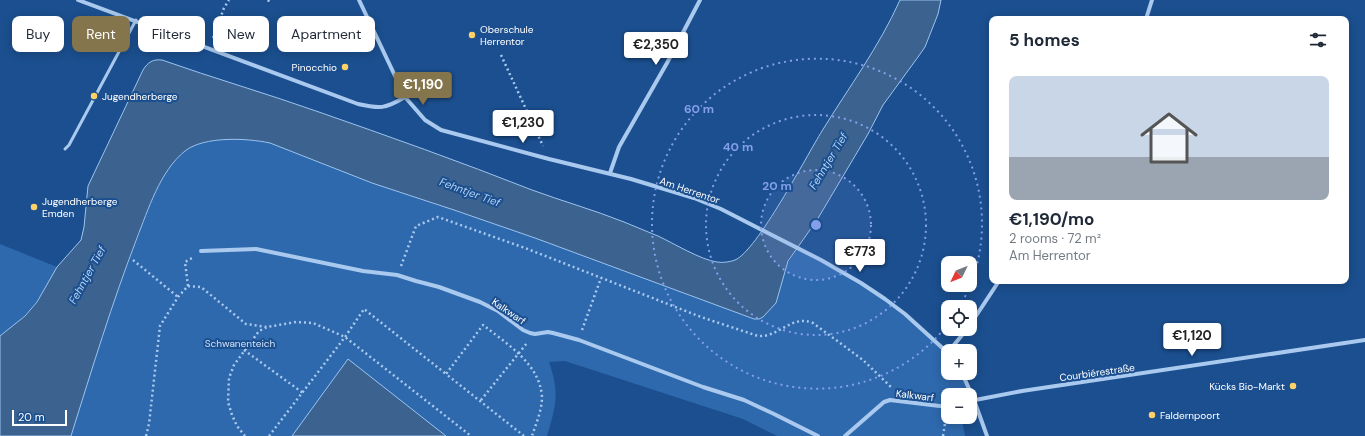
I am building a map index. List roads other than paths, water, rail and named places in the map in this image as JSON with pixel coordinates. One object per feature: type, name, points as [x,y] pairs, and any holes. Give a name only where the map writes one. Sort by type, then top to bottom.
[{"type":"street","points":[[78,0],[136,20],[358,104],[374,107],[386,107],[405,97]]},
{"type":"street","name":"Am Herrentor","points":[[359,0],[405,97],[425,120],[441,130],[549,159],[610,173],[694,198],[721,209],[749,222],[840,270],[885,299],[905,314],[941,346]]},
{"type":"street","points":[[610,173],[619,147],[700,0]]},
{"type":"street","points":[[1147,16],[1152,0]]},
{"type":"street","name":"Kalkwarf","points":[[201,251],[256,249],[363,271],[397,275],[416,282],[439,287],[480,302],[498,311],[523,330],[535,334],[548,332],[554,333],[578,340],[703,387],[744,400],[818,436]]},
{"type":"street","points":[[977,314],[997,284]]},
{"type":"street","points":[[955,344],[961,336]]},
{"type":"street","name":"Courbiérestraße","points":[[977,399],[1022,391],[1365,340]]},
{"type":"street","name":"Kalkwarf","points":[[845,436],[884,402],[890,400],[941,406]]},
{"type":"street","points":[[977,412],[987,436]]},
{"type":"lane","points":[[65,149],[69,145],[136,20]]},
{"type":"water","name":"Fehntjer Tief","points":[[900,0],[941,0],[938,14],[925,47],[883,105],[868,134],[817,220],[788,261],[776,303],[763,317],[759,319],[754,319],[535,238],[372,183],[270,143],[238,139],[214,141],[193,146],[185,151],[168,169],[156,192],[119,287],[71,436],[0,436],[0,336],[25,316],[37,302],[57,267],[81,240],[84,227],[88,186],[143,70],[151,62],[162,60],[343,120],[532,190],[613,218],[658,236],[710,261],[724,262],[735,260],[744,253],[768,222],[822,131],[873,51]]},
{"type":"water","points":[[348,359],[446,436],[292,436]]},
{"type":"place","name":"Oberschule Herrentor","points":[[472,35]]},
{"type":"place","name":"Pinocchio","points":[[345,67]]},
{"type":"place","name":"Jugendherberge","points":[[94,96]]},
{"type":"place","name":"Jugendherberge Emden","points":[[34,207]]},
{"type":"place","name":"Kücks Bio-Markt","points":[[1293,386]]},
{"type":"place","name":"Faldernpoort","points":[[1152,415]]},
{"type":"park label","name":"Schwanenteich","points":[[240,343]]}]
